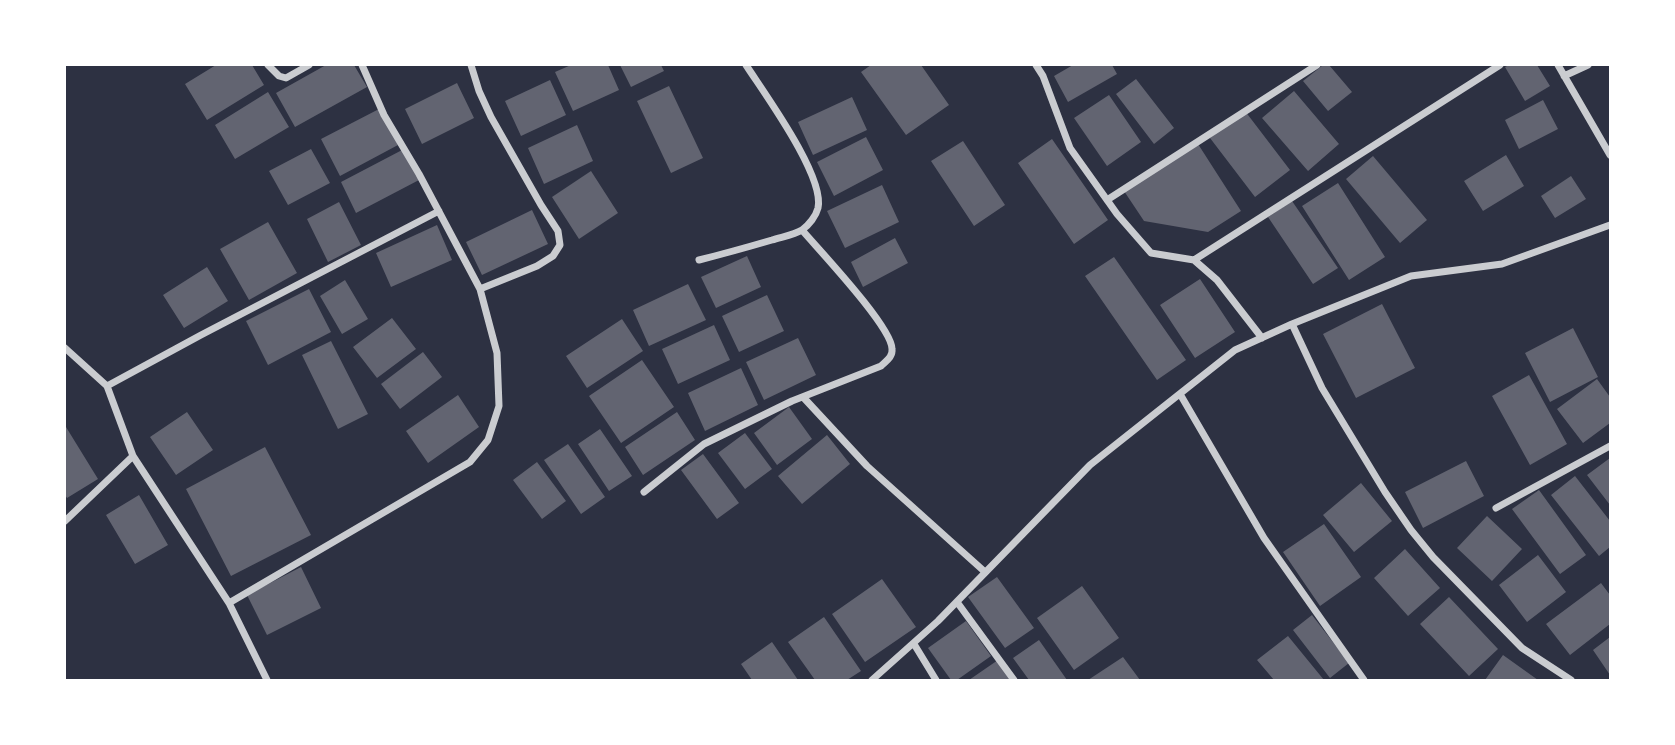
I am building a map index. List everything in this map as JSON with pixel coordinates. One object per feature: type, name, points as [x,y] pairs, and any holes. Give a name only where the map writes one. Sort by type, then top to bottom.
[{"type":"street","points":[[268,65],[279,76],[286,78],[309,65]]},
{"type":"street","points":[[229,603],[470,462],[488,440],[499,406],[497,353],[480,289],[419,174],[384,115],[362,65]]},
{"type":"street","points":[[471,65],[491,117],[558,231],[560,244],[553,257],[480,289]]},
{"type":"street","points":[[699,260],[802,230],[813,219],[818,208],[812,176],[797,146],[746,65]]},
{"type":"street","points":[[1036,65],[1043,76],[1070,148],[1117,214],[1151,253],[1194,260],[1217,280],[1262,338]]},
{"type":"street","points":[[1107,200],[1317,65]]},
{"type":"street","points":[[1194,260],[1500,65]]},
{"type":"street","points":[[1558,65],[1610,155]]},
{"type":"street","points":[[1564,76],[1588,65]]},
{"type":"street","points":[[107,386],[439,211]]},
{"type":"street","points":[[873,680],[957,602],[1090,465],[1235,350],[1411,276],[1502,264],[1610,225]]},
{"type":"street","points":[[644,492],[704,444],[803,397],[880,366],[890,359],[893,349],[889,337],[875,315],[802,230]]},
{"type":"street","points":[[1292,324],[1322,388],[1411,530],[1522,648],[1572,680]]},
{"type":"street","points":[[65,348],[107,386],[133,456],[229,603],[267,680]]},
{"type":"street","points":[[1180,394],[1264,538],[1364,680]]},
{"type":"street","points":[[803,397],[867,466],[985,572]]},
{"type":"street","points":[[1496,508],[1610,446]]},
{"type":"street","points":[[65,520],[133,456]]},
{"type":"street","points":[[957,602],[1014,680]]},
{"type":"street","points":[[914,643],[936,680]]},
{"type":"building","points":[[216,65],[252,65],[264,85],[207,120],[185,84]]},
{"type":"building","points":[[326,65],[354,65],[367,87],[295,127],[276,93]]},
{"type":"building","points":[[571,65],[608,65],[619,90],[573,111],[555,72]]},
{"type":"building","points":[[620,65],[661,65],[664,71],[631,87]]},
{"type":"building","points":[[871,65],[921,65],[949,105],[906,135],[861,72]]},
{"type":"building","points":[[1073,65],[1112,65],[1117,74],[1068,102],[1054,76]]},
{"type":"building","points":[[1323,65],[1329,65],[1352,92],[1328,111],[1303,81]]},
{"type":"building","points":[[1537,65],[1550,86],[1525,101],[1505,67]]},
{"type":"building","points":[[1136,79],[1174,128],[1154,144],[1116,94]]},
{"type":"building","points":[[550,80],[566,115],[521,136],[505,101]]},
{"type":"building","points":[[457,83],[474,118],[422,144],[405,109]]},
{"type":"building","points":[[669,86],[703,158],[671,173],[637,101]]},
{"type":"building","points":[[1294,91],[1339,144],[1308,171],[1262,118]]},
{"type":"building","points":[[268,92],[289,127],[235,159],[215,125]]},
{"type":"building","points":[[1109,95],[1141,142],[1107,166],[1074,118]]},
{"type":"building","points":[[852,97],[867,130],[813,155],[798,122]]},
{"type":"building","points":[[1543,100],[1558,129],[1519,149],[1505,120]]},
{"type":"building","points":[[379,109],[398,145],[340,176],[321,139]]},
{"type":"building","points":[[1245,111],[1290,170],[1255,197],[1210,138]]},
{"type":"building","points":[[577,125],[593,161],[544,184],[528,148]]},
{"type":"building","points":[[866,137],[883,170],[834,196],[817,162]]},
{"type":"building","points":[[1052,139],[1108,220],[1074,244],[1018,163]]},
{"type":"building","points":[[963,141],[1005,205],[974,226],[931,161]]},
{"type":"building","points":[[1198,144],[1241,211],[1208,232],[1144,221],[1124,191]]},
{"type":"building","points":[[311,149],[330,183],[288,205],[269,171]]},
{"type":"building","points":[[404,149],[419,180],[356,213],[341,182]]},
{"type":"building","points":[[1506,155],[1524,186],[1483,211],[1464,181]]},
{"type":"building","points":[[1373,156],[1427,220],[1400,243],[1346,179]]},
{"type":"building","points":[[591,171],[618,213],[579,239],[552,197]]},
{"type":"building","points":[[1571,176],[1586,199],[1555,218],[1541,196]]},
{"type":"building","points":[[1338,183],[1385,257],[1349,280],[1302,206]]},
{"type":"building","points":[[882,185],[899,222],[845,248],[827,211]]},
{"type":"building","points":[[1292,201],[1338,268],[1313,284],[1268,217]]},
{"type":"building","points":[[339,202],[361,245],[328,262],[307,219]]},
{"type":"building","points":[[532,210],[548,244],[482,275],[466,242]]},
{"type":"building","points":[[268,222],[297,273],[249,300],[220,249]]},
{"type":"building","points":[[437,225],[452,260],[391,287],[376,253]]},
{"type":"building","points":[[895,238],[908,263],[863,287],[851,262]]},
{"type":"building","points":[[747,256],[761,287],[716,308],[701,277]]},
{"type":"building","points":[[1114,257],[1186,360],[1157,380],[1085,276]]},
{"type":"building","points":[[207,267],[228,301],[184,328],[163,295]]},
{"type":"building","points":[[1200,279],[1235,332],[1195,358],[1160,305]]},
{"type":"building","points":[[345,280],[368,319],[342,334],[320,296]]},
{"type":"building","points":[[688,284],[706,320],[649,346],[633,310]]},
{"type":"building","points":[[309,289],[331,332],[268,365],[246,321]]},
{"type":"building","points":[[767,295],[784,331],[739,352],[722,316]]},
{"type":"building","points":[[1382,304],[1415,368],[1356,398],[1323,334]]},
{"type":"building","points":[[392,318],[416,349],[377,378],[353,347]]},
{"type":"building","points":[[622,319],[643,351],[587,388],[566,356]]},
{"type":"building","points":[[714,325],[730,360],[678,384],[662,349]]},
{"type":"building","points":[[1573,328],[1598,377],[1550,402],[1525,353]]},
{"type":"building","points":[[798,338],[816,375],[764,400],[746,362]]},
{"type":"building","points":[[331,341],[368,414],[338,429],[302,355]]},
{"type":"building","points":[[423,352],[442,377],[400,409],[381,384]]},
{"type":"building","points":[[642,360],[674,407],[621,443],[589,396]]},
{"type":"building","points":[[741,368],[758,405],[705,431],[688,393]]},
{"type":"building","points":[[1529,375],[1567,444],[1530,465],[1492,396]]},
{"type":"building","points":[[1597,379],[1610,397],[1610,423],[1583,443],[1557,409]]},
{"type":"building","points":[[458,395],[479,427],[428,463],[406,431]]},
{"type":"building","points":[[789,407],[812,439],[777,465],[754,433]]},
{"type":"building","points":[[187,412],[213,450],[176,475],[150,437]]},
{"type":"building","points":[[677,412],[695,440],[643,475],[625,447]]},
{"type":"building","points":[[66,427],[98,479],[67,498],[65,495]]},
{"type":"building","points":[[600,429],[632,476],[609,491],[578,444]]},
{"type":"building","points":[[745,433],[772,469],[745,489],[718,453]]},
{"type":"building","points":[[827,435],[850,464],[802,504],[778,476]]},
{"type":"building","points":[[568,444],[605,497],[581,514],[544,460]]},
{"type":"building","points":[[265,447],[311,535],[231,576],[186,489]]},
{"type":"building","points":[[703,454],[739,503],[717,519],[681,470]]},
{"type":"building","points":[[1610,458],[1610,505],[1587,475]]},
{"type":"building","points":[[1466,461],[1484,496],[1423,528],[1405,492]]},
{"type":"building","points":[[537,462],[566,501],[542,519],[513,480]]},
{"type":"building","points":[[1575,476],[1610,521],[1610,547],[1599,556],[1551,495]]},
{"type":"building","points":[[1361,483],[1392,521],[1354,552],[1323,515]]},
{"type":"building","points":[[1539,490],[1586,555],[1560,574],[1512,509]]},
{"type":"building","points":[[139,495],[168,545],[135,564],[106,515]]},
{"type":"building","points":[[1487,516],[1522,549],[1492,581],[1457,548]]},
{"type":"building","points":[[1324,524],[1361,577],[1320,606],[1283,552]]},
{"type":"building","points":[[1405,549],[1440,588],[1408,616],[1374,578]]},
{"type":"building","points":[[1538,555],[1566,592],[1527,622],[1499,585]]},
{"type":"building","points":[[301,567],[321,608],[267,635],[247,595]]},
{"type":"building","points":[[997,577],[1034,628],[1005,648],[968,597]]},
{"type":"building","points":[[882,579],[916,627],[865,662],[832,614]]},
{"type":"building","points":[[1601,583],[1610,595],[1610,624],[1570,655],[1546,624]]},
{"type":"building","points":[[1082,586],[1119,638],[1074,670],[1037,618]]},
{"type":"building","points":[[1449,597],[1498,649],[1469,676],[1420,624]]},
{"type":"building","points":[[1312,615],[1349,663],[1330,678],[1293,630]]},
{"type":"building","points":[[824,617],[861,671],[847,680],[815,680],[788,642]]},
{"type":"building","points":[[966,621],[991,656],[957,680],[951,680],[928,648]]},
{"type":"building","points":[[1288,636],[1324,680],[1274,680],[1257,660]]},
{"type":"building","points":[[1610,637],[1610,675],[1593,650]]},
{"type":"building","points":[[1039,640],[1067,680],[1029,680],[1013,658]]},
{"type":"building","points":[[772,642],[798,680],[752,680],[741,664]]},
{"type":"building","points":[[1503,655],[1538,680],[1485,680]]},
{"type":"building","points":[[1123,657],[1140,680],[1088,680]]},
{"type":"building","points":[[998,660],[1012,680],[969,680]]}]
